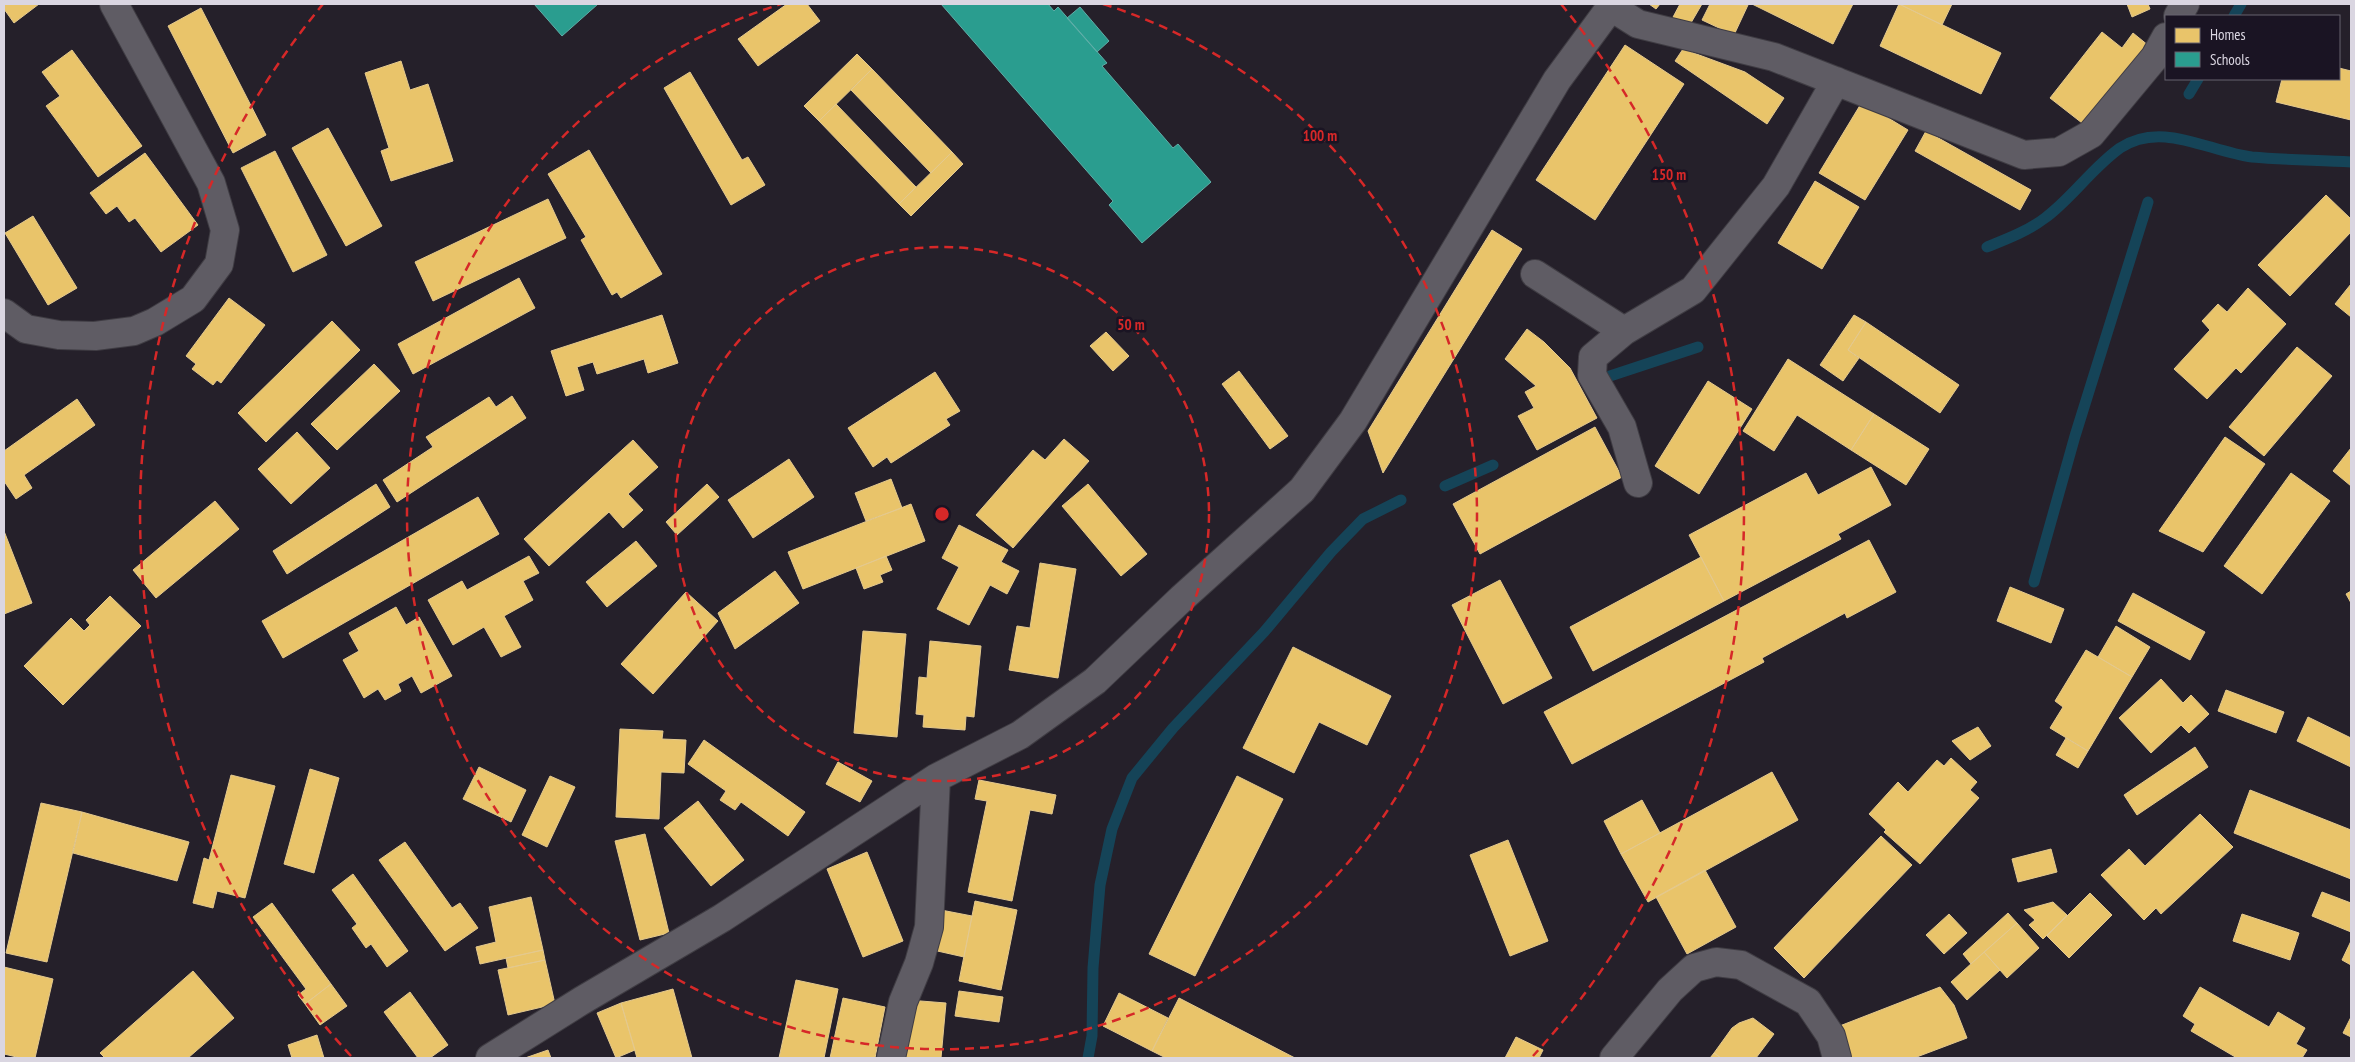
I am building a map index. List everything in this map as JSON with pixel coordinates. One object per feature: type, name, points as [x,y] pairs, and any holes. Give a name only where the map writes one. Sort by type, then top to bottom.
[{"type":"street","points":[[4,313],[26,329],[59,335],[95,336],[134,331],[155,322],[193,299],[219,264],[225,230],[211,183],[114,4]]},
{"type":"street","points":[[2179,15],[2185,4]]},
{"type":"street","points":[[490,1058],[581,1001],[722,918],[936,778],[1020,735],[1096,681],[1181,600],[1302,490],[1353,421],[1557,80],[1612,5],[1638,24],[1774,57],[2024,155],[2059,152],[2091,134],[2155,56],[2165,38]]},
{"type":"street","points":[[1638,483],[1622,427],[1592,375],[1592,357],[1624,331],[1693,290],[1776,186],[1836,81]]},
{"type":"street","points":[[1535,274],[1624,331]]},
{"type":"street","points":[[891,1058],[903,1002],[919,963],[929,927],[936,778]]},
{"type":"street","points":[[1614,1058],[1670,990],[1694,968],[1716,962],[1741,964],[1808,1002],[1831,1036],[1837,1058]]},
{"type":"building: Homes","points":[[4,4],[39,4],[14,23],[4,9]]},
{"type":"building: Homes","points":[[787,4],[807,4],[820,21],[758,66],[738,39]]},
{"type":"building: Homes","points":[[1649,4],[1660,4],[1656,9]]},
{"type":"building: Homes","points":[[1680,4],[1702,4],[1688,28],[1672,19]]},
{"type":"building: Homes","points":[[1710,4],[1748,5],[1734,35],[1702,20]]},
{"type":"building: Homes","points":[[1752,4],[1853,4],[1833,44]]},
{"type":"building: Homes","points":[[1899,4],[1952,4],[1942,25]]},
{"type":"building: Homes","points":[[1899,4],[2001,53],[1981,94],[1880,46]]},
{"type":"building: Homes","points":[[2127,4],[2148,4],[2150,9],[2132,17]]},
{"type":"building: Homes","points":[[201,8],[266,135],[233,153],[168,26]]},
{"type":"building: Homes","points":[[2102,32],[2122,48],[2133,33],[2154,50],[2091,130],[2050,98]]},
{"type":"building: Homes","points":[[1625,45],[1684,84],[1595,220],[1536,180]]},
{"type":"building: Homes","points":[[1683,49],[1745,72],[1784,98],[1767,124],[1675,61]]},
{"type":"building: Homes","points":[[72,50],[142,146],[98,177],[46,106],[60,96],[42,72]]},
{"type":"building: Homes","points":[[857,54],[872,69],[819,121],[804,106]]},
{"type":"building: Homes","points":[[401,61],[410,90],[428,84],[453,161],[391,181],[381,151],[389,148],[365,73]]},
{"type":"building: Homes","points":[[2340,68],[2351,71],[2351,120],[2276,102],[2282,80],[2340,80]]},
{"type":"building: Homes","points":[[872,69],[952,152],[931,173],[851,90]]},
{"type":"building: Homes","points":[[690,72],[742,160],[748,157],[765,185],[731,205],[664,88]]},
{"type":"building: Homes","points":[[1862,102],[1908,130],[1865,200],[1819,173]]},
{"type":"building: Homes","points":[[836,104],[916,187],[899,204],[819,121]]},
{"type":"building: Homes","points":[[328,128],[382,226],[346,246],[292,148]]},
{"type":"building: Homes","points":[[1926,131],[2031,190],[2020,210],[1915,151]]},
{"type":"building: Homes","points":[[589,150],[662,274],[621,298],[617,292],[612,295],[581,240],[586,237],[548,174]]},
{"type":"building: Homes","points":[[275,151],[327,255],[293,272],[241,168]]},
{"type":"building: Homes","points":[[952,152],[963,164],[911,216],[899,204]]},
{"type":"building: Homes","points":[[145,153],[198,225],[161,252],[135,218],[129,222],[117,206],[106,214],[90,193]]},
{"type":"building: Homes","points":[[1815,181],[1859,207],[1822,269],[1778,243]]},
{"type":"building: Homes","points":[[2326,195],[2351,219],[2351,232],[2290,296],[2258,265]]},
{"type":"building: Homes","points":[[548,199],[566,238],[433,301],[415,262]]},
{"type":"building: Homes","points":[[33,216],[77,288],[48,305],[5,233]]},
{"type":"building: Homes","points":[[1492,230],[1522,249],[1383,473],[1368,431]]},
{"type":"building: Homes","points":[[519,278],[535,308],[413,374],[398,344]]},
{"type":"building: Homes","points":[[2351,284],[2351,317],[2335,304]]},
{"type":"building: Homes","points":[[2248,288],[2286,324],[2241,373],[2236,368],[2207,399],[2174,369],[2210,330],[2202,321],[2218,304],[2227,312]]},
{"type":"building: Homes","points":[[229,298],[265,325],[221,383],[217,380],[213,385],[192,369],[196,364],[186,356]]},
{"type":"building: Homes","points":[[662,315],[678,363],[648,373],[644,359],[597,374],[593,362],[577,367],[584,390],[566,396],[551,351]]},
{"type":"building: Homes","points":[[1854,315],[1866,322],[1848,350],[1859,358],[1843,381],[1820,365]]},
{"type":"building: Homes","points":[[332,321],[360,350],[266,442],[238,413]]},
{"type":"building: Homes","points":[[1866,322],[1959,385],[1940,413],[1848,350]]},
{"type":"building: Homes","points":[[1527,329],[1544,342],[1570,368],[1597,418],[1537,450],[1518,416],[1534,408],[1525,392],[1536,386],[1505,359]]},
{"type":"building: Homes","points":[[1106,332],[1129,356],[1113,371],[1090,346]]},
{"type":"building: Homes","points":[[2297,347],[2332,376],[2264,456],[2229,427]]},
{"type":"building: Homes","points":[[1788,359],[1874,414],[1851,450],[1797,415],[1774,451],[1743,431]]},
{"type":"building: Homes","points":[[374,364],[400,391],[337,450],[311,424]]},
{"type":"building: Homes","points":[[1239,371],[1288,436],[1270,449],[1222,384]]},
{"type":"building: Homes","points":[[935,372],[960,411],[946,419],[950,425],[891,463],[887,457],[873,467],[848,428]]},
{"type":"building: Homes","points":[[1708,381],[1752,409],[1699,494],[1655,466]]},
{"type":"building: Homes","points":[[512,396],[526,418],[397,502],[383,480],[433,447],[426,437],[489,397],[496,407]]},
{"type":"building: Homes","points":[[77,399],[95,425],[24,475],[32,488],[16,499],[4,481],[4,451]]},
{"type":"building: Homes","points":[[1874,414],[1929,449],[1906,485],[1851,450]]},
{"type":"building: Homes","points":[[1595,427],[1622,477],[1480,554],[1453,504]]},
{"type":"building: Homes","points":[[297,432],[330,468],[291,504],[258,469]]},
{"type":"building: Homes","points":[[2225,437],[2265,464],[2203,552],[2159,531]]},
{"type":"building: Homes","points":[[1064,439],[1089,461],[1013,548],[976,515],[1033,450],[1045,460]]},
{"type":"building: Homes","points":[[633,440],[658,467],[628,494],[643,510],[623,528],[609,512],[549,566],[524,539]]},
{"type":"building: Homes","points":[[2351,448],[2351,486],[2333,471]]},
{"type":"building: Homes","points":[[789,459],[814,497],[753,538],[728,500]]},
{"type":"building: Homes","points":[[1871,467],[1891,505],[1838,534],[1841,539],[1724,601],[1689,535],[1806,473],[1818,495]]},
{"type":"building: Homes","points":[[2291,473],[2330,501],[2262,594],[2224,566]]},
{"type":"building: Homes","points":[[891,479],[902,508],[866,521],[855,493]]},
{"type":"building: Homes","points":[[376,484],[390,507],[287,574],[273,551]]},
{"type":"building: Homes","points":[[707,484],[719,497],[677,535],[666,522]]},
{"type":"building: Homes","points":[[1088,484],[1147,554],[1121,576],[1062,506]]},
{"type":"building: Homes","points":[[478,497],[499,534],[283,658],[262,621]]},
{"type":"building: Homes","points":[[215,501],[239,529],[156,598],[133,570]]},
{"type":"building: Homes","points":[[911,504],[925,541],[803,589],[788,552]]},
{"type":"building: Homes","points":[[959,525],[1008,550],[1001,562],[1019,571],[1007,594],[990,585],[969,625],[937,609],[959,567],[942,558]]},
{"type":"building: Homes","points":[[4,531],[32,603],[4,614]]},
{"type":"building: Homes","points":[[1869,540],[1896,592],[1847,618],[1845,613],[1762,658],[1764,662],[1572,764],[1544,712]]},
{"type":"building: Homes","points":[[636,541],[657,566],[607,607],[586,582]]},
{"type":"building: Homes","points":[[529,556],[539,573],[523,581],[533,600],[504,616],[521,647],[501,657],[484,627],[453,645],[428,600],[462,581],[467,590]]},
{"type":"building: Homes","points":[[886,556],[892,570],[880,575],[883,582],[864,589],[856,568]]},
{"type":"building: Homes","points":[[1701,557],[1724,601],[1593,671],[1570,627]]},
{"type":"building: Homes","points":[[1040,563],[1076,569],[1058,678],[1009,670],[1017,626],[1030,628]]},
{"type":"building: Homes","points":[[775,571],[799,603],[735,649],[718,613]]},
{"type":"building: Homes","points":[[1500,580],[1552,678],[1503,704],[1452,605]]},
{"type":"building: Homes","points":[[2010,587],[2064,609],[2051,643],[1997,621]]},
{"type":"building: Homes","points":[[2351,591],[2351,603],[2346,594]]},
{"type":"building: Homes","points":[[686,592],[718,621],[653,694],[621,664]]},
{"type":"building: Homes","points":[[2133,593],[2205,632],[2190,660],[2118,621]]},
{"type":"building: Homes","points":[[110,596],[141,626],[63,705],[24,666],[71,618],[84,631],[90,625],[86,620]]},
{"type":"building: Homes","points":[[396,607],[406,625],[419,617],[452,676],[421,693],[412,676],[398,684],[401,691],[385,700],[378,689],[364,698],[343,660],[359,651],[349,633]]},
{"type":"building: Homes","points":[[2116,626],[2150,647],[2132,677],[2098,657]]},
{"type":"building: Homes","points":[[863,631],[906,634],[897,737],[854,733]]},
{"type":"building: Homes","points":[[930,641],[981,646],[974,717],[966,716],[965,730],[923,727],[924,715],[916,714],[919,677],[927,678]]},
{"type":"building: Homes","points":[[1293,647],[1391,696],[1367,745],[1319,722],[1294,773],[1243,748]]},
{"type":"building: Homes","points":[[2086,650],[2132,677],[2088,751],[2050,728],[2063,707],[2055,701]]},
{"type":"building: Homes","points":[[2161,679],[2183,703],[2191,695],[2209,714],[2189,733],[2181,725],[2151,753],[2119,718]]},
{"type":"building: Homes","points":[[2226,690],[2284,712],[2276,733],[2218,711]]},
{"type":"building: Homes","points":[[2308,717],[2351,738],[2351,767],[2297,741]]},
{"type":"building: Homes","points":[[1978,727],[1991,746],[1970,760],[1952,741]]},
{"type":"building: Homes","points":[[620,729],[663,731],[662,739],[686,740],[684,773],[661,772],[659,819],[616,817]]},
{"type":"building: Homes","points":[[2066,738],[2088,751],[2078,768],[2056,755]]},
{"type":"building: Homes","points":[[704,740],[805,812],[788,836],[741,802],[735,810],[720,800],[726,791],[688,764]]},
{"type":"building: Homes","points":[[2195,747],[2208,767],[2137,815],[2124,795]]},
{"type":"building: Homes","points":[[1951,758],[1977,782],[1970,790],[1979,798],[1920,864],[1884,832],[1886,830],[1869,814],[1898,782],[1908,792],[1937,760],[1944,766]]},
{"type":"building: Homes","points":[[838,762],[872,781],[860,802],[826,784]]},
{"type":"building: Homes","points":[[479,767],[526,790],[511,822],[463,799]]},
{"type":"building: Homes","points":[[310,769],[339,778],[314,873],[284,864]]},
{"type":"building: Homes","points":[[1772,772],[1798,820],[1648,902],[1621,854]]},
{"type":"building: Homes","points":[[231,775],[275,786],[245,898],[217,891],[213,908],[193,903],[204,858],[209,860]]},
{"type":"building: Homes","points":[[550,776],[575,787],[547,847],[522,835]]},
{"type":"building: Homes","points":[[1237,776],[1283,799],[1195,976],[1149,954]]},
{"type":"building: Homes","points":[[979,780],[1056,795],[1052,814],[1030,810],[1012,901],[968,892],[987,801],[975,799]]},
{"type":"building: Homes","points":[[2250,790],[2351,830],[2351,879],[2234,833]]},
{"type":"building: Homes","points":[[1642,800],[1660,833],[1621,854],[1604,821]]},
{"type":"building: Homes","points":[[698,801],[744,860],[711,886],[664,828]]},
{"type":"building: Homes","points":[[41,803],[82,812],[47,962],[6,953]]},
{"type":"building: Homes","points":[[82,812],[189,842],[177,881],[73,853]]},
{"type":"building: Homes","points":[[2200,814],[2233,847],[2161,914],[2156,908],[2144,920],[2101,875],[2129,849],[2145,866]]},
{"type":"building: Homes","points":[[645,834],[669,933],[640,940],[615,841]]},
{"type":"building: Homes","points":[[1881,836],[1912,865],[1804,978],[1774,948]]},
{"type":"building: Homes","points":[[1508,840],[1548,941],[1510,956],[1470,855]]},
{"type":"building: Homes","points":[[405,842],[452,908],[460,903],[478,928],[445,951],[379,860]]},
{"type":"building: Homes","points":[[2051,849],[2057,872],[2018,882],[2012,859]]},
{"type":"building: Homes","points":[[867,852],[903,941],[863,957],[827,869]]},
{"type":"building: Homes","points":[[1705,870],[1736,927],[1687,954],[1656,897]]},
{"type":"building: Homes","points":[[353,874],[408,951],[387,967],[371,944],[366,948],[352,928],[357,924],[332,890]]},
{"type":"building: Homes","points":[[2322,892],[2351,903],[2351,932],[2312,916]]},
{"type":"building: Homes","points":[[2090,893],[2112,915],[2069,958],[2047,936]]},
{"type":"building: Homes","points":[[531,897],[543,950],[480,964],[476,947],[496,942],[489,907]]},
{"type":"building: Homes","points":[[975,901],[1017,910],[1001,990],[959,981]]},
{"type":"building: Homes","points":[[2053,902],[2067,915],[2043,939],[2029,925],[2035,920],[2024,910]]},
{"type":"building: Homes","points":[[272,903],[331,984],[305,1004],[298,995],[306,989],[253,917]]},
{"type":"building: Homes","points":[[941,910],[972,916],[964,957],[933,950]]},
{"type":"building: Homes","points":[[2008,913],[2017,923],[1971,964],[1963,954]]},
{"type":"building: Homes","points":[[1949,914],[1967,933],[1944,954],[1926,935]]},
{"type":"building: Homes","points":[[2242,914],[2299,933],[2290,960],[2233,941]]},
{"type":"building: Homes","points":[[2017,923],[2039,948],[2007,978],[1984,952]]},
{"type":"building: Homes","points":[[2351,941],[2351,965],[2342,960]]},
{"type":"building: Homes","points":[[543,950],[545,960],[508,968],[506,958]]},
{"type":"building: Homes","points":[[1984,952],[2000,970],[1967,1000],[1951,982]]},
{"type":"building: Homes","points":[[545,960],[555,1004],[508,1015],[498,970]]},
{"type":"building: Homes","points":[[4,967],[53,979],[35,1058],[21,1058],[4,1054]]},
{"type":"building: Homes","points":[[193,971],[234,1018],[188,1058],[105,1058],[100,1053]]},
{"type":"building: Homes","points":[[796,980],[838,989],[824,1058],[779,1058]]},
{"type":"building: Homes","points":[[331,984],[347,1006],[320,1025],[305,1004]]},
{"type":"building: Homes","points":[[1940,987],[1954,1005],[1967,1038],[1914,1058],[1849,1058],[1837,1027]]},
{"type":"building: Homes","points":[[2200,987],[2269,1027],[2278,1012],[2305,1028],[2296,1044],[2307,1050],[2302,1058],[2237,1058],[2191,1031],[2195,1024],[2183,1016]]},
{"type":"building: Homes","points":[[673,989],[692,1058],[637,1058],[621,1003]]},
{"type":"building: Homes","points":[[959,991],[1003,997],[999,1022],[955,1016]]},
{"type":"building: Homes","points":[[410,992],[448,1045],[430,1058],[418,1058],[384,1012]]},
{"type":"building: Homes","points":[[1119,993],[1168,1018],[1152,1051],[1103,1026]]},
{"type":"building: Homes","points":[[843,998],[885,1007],[875,1058],[830,1058]]},
{"type":"building: Homes","points":[[1179,998],[1295,1058],[1166,1058],[1152,1051]]},
{"type":"building: Homes","points":[[908,1000],[946,1003],[941,1058],[904,1058]]},
{"type":"building: Homes","points":[[621,1003],[635,1050],[616,1058],[597,1013]]},
{"type":"building: Homes","points":[[2351,1017],[2351,1037],[2343,1033]]},
{"type":"building: Homes","points":[[1753,1018],[1774,1034],[1756,1058],[1721,1058],[1714,1053],[1732,1028],[1739,1023]]},
{"type":"building: Homes","points":[[317,1035],[324,1058],[292,1058],[288,1045]]},
{"type":"building: Homes","points":[[1516,1037],[1543,1050],[1539,1058],[1505,1058]]},
{"type":"building: Homes","points":[[548,1050],[551,1058],[525,1058]]},
{"type":"building: Homes","points":[[1714,1053],[1721,1058],[1710,1058]]},
{"type":"building: Schools","points":[[534,4],[598,4],[562,36]]},
{"type":"building: Schools","points":[[941,4],[1048,4],[1054,11],[1058,7],[1107,63],[1102,66],[1173,148],[1178,144],[1211,182],[1142,243],[1109,205],[1113,201]]},
{"type":"building: Schools","points":[[1080,7],[1109,41],[1097,52],[1067,18]]},
{"type":"waterway","points":[[2235,15],[2241,4]]},
{"type":"waterway","points":[[2189,94],[2197,80]]},
{"type":"waterway","points":[[1987,247],[2010,238],[2045,218],[2110,156],[2120,148],[2136,140],[2152,137],[2169,137],[2252,157],[2351,162]]},
{"type":"waterway","points":[[2034,582],[2075,436],[2148,202]]},
{"type":"waterway","points":[[1610,376],[1698,347]]},
{"type":"waterway","points":[[1445,486],[1493,465]]},
{"type":"waterway","points":[[1088,1058],[1092,1036],[1093,968],[1100,885],[1112,829],[1132,778],[1173,728],[1264,632],[1331,552],[1363,519],[1401,500]]}]
